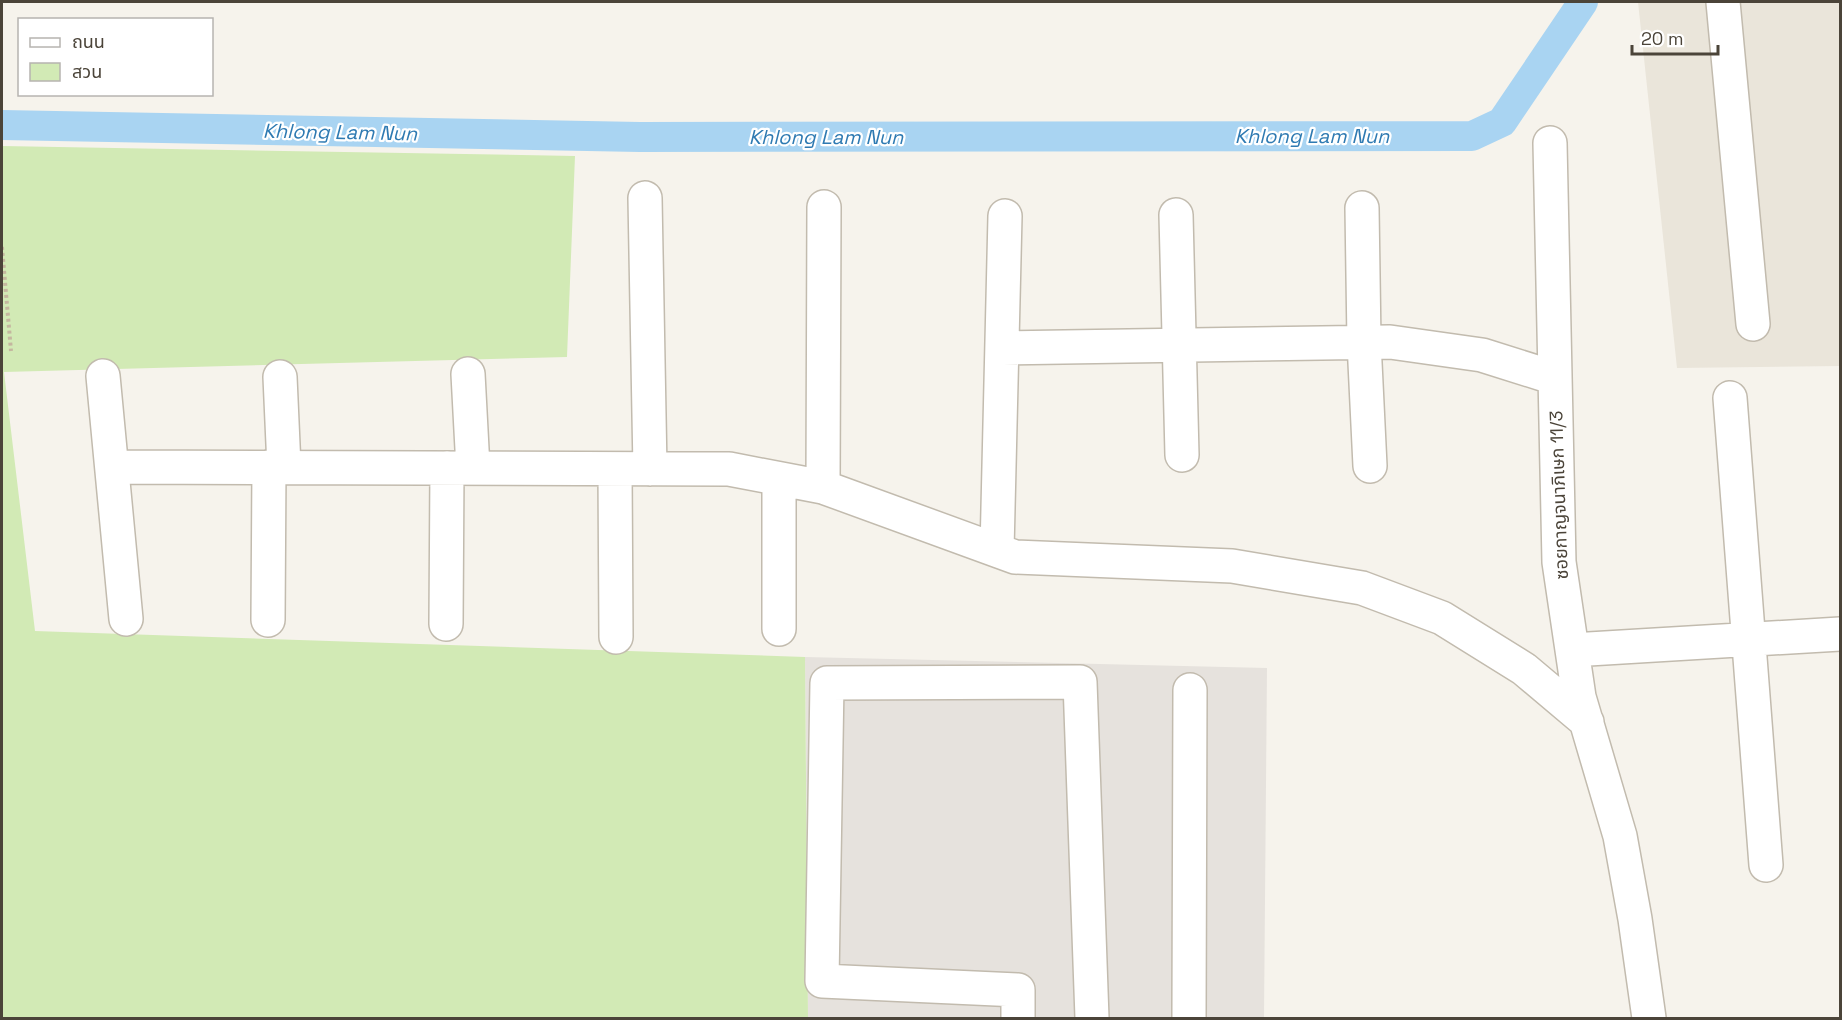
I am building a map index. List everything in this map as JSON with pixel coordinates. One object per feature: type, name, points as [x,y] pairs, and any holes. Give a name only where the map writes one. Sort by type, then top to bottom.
[{"type":"street","points":[[1723,2],[1753,324]]},
{"type":"street","name":"ซอยกาญจนาภิเษก 11/3","points":[[1550,142],[1559,562],[1580,697],[1620,836],[1649,1018]]},
{"type":"street","points":[[645,198],[650,469]]},
{"type":"street","points":[[823,487],[824,207]]},
{"type":"street","points":[[1362,208],[1364,342],[1370,466]]},
{"type":"street","points":[[1176,215],[1182,455]]},
{"type":"street","points":[[998,550],[1005,216]]},
{"type":"street","points":[[1003,348],[1390,342],[1482,355],[1555,378]]},
{"type":"street","points":[[446,624],[468,374]]},
{"type":"street","points":[[103,376],[126,619]]},
{"type":"street","points":[[268,620],[280,377]]},
{"type":"street","points":[[1730,398],[1766,865]]},
{"type":"street","points":[[112,467],[729,469],[823,487],[1015,556],[1232,566],[1362,588],[1442,618],[1524,669],[1587,722]]},
{"type":"street","points":[[615,469],[616,637]]},
{"type":"street","points":[[779,479],[779,629]]},
{"type":"street","points":[[1572,650],[1840,634]]},
{"type":"street","points":[[1018,1018],[1018,990],[822,981],[827,683],[1080,682],[1092,1018]]},
{"type":"street","points":[[1190,690],[1190,1018]]},
{"type":"path","points":[[2,247],[11,351]]},
{"type":"shaded area","points":[[1638,2],[1840,2],[1840,366],[1677,368]]},
{"type":"shaded area","points":[[805,657],[1267,668],[1264,1018],[808,1018]]},
{"type":"green space","points":[[2,146],[575,156],[567,357],[4,372],[35,631],[805,657],[808,1018],[2,1018]]},
{"type":"waterway","name":"Khlong Lam Nun","points":[[2,125],[640,137],[1472,136],[1502,122],[1583,2]]}]
